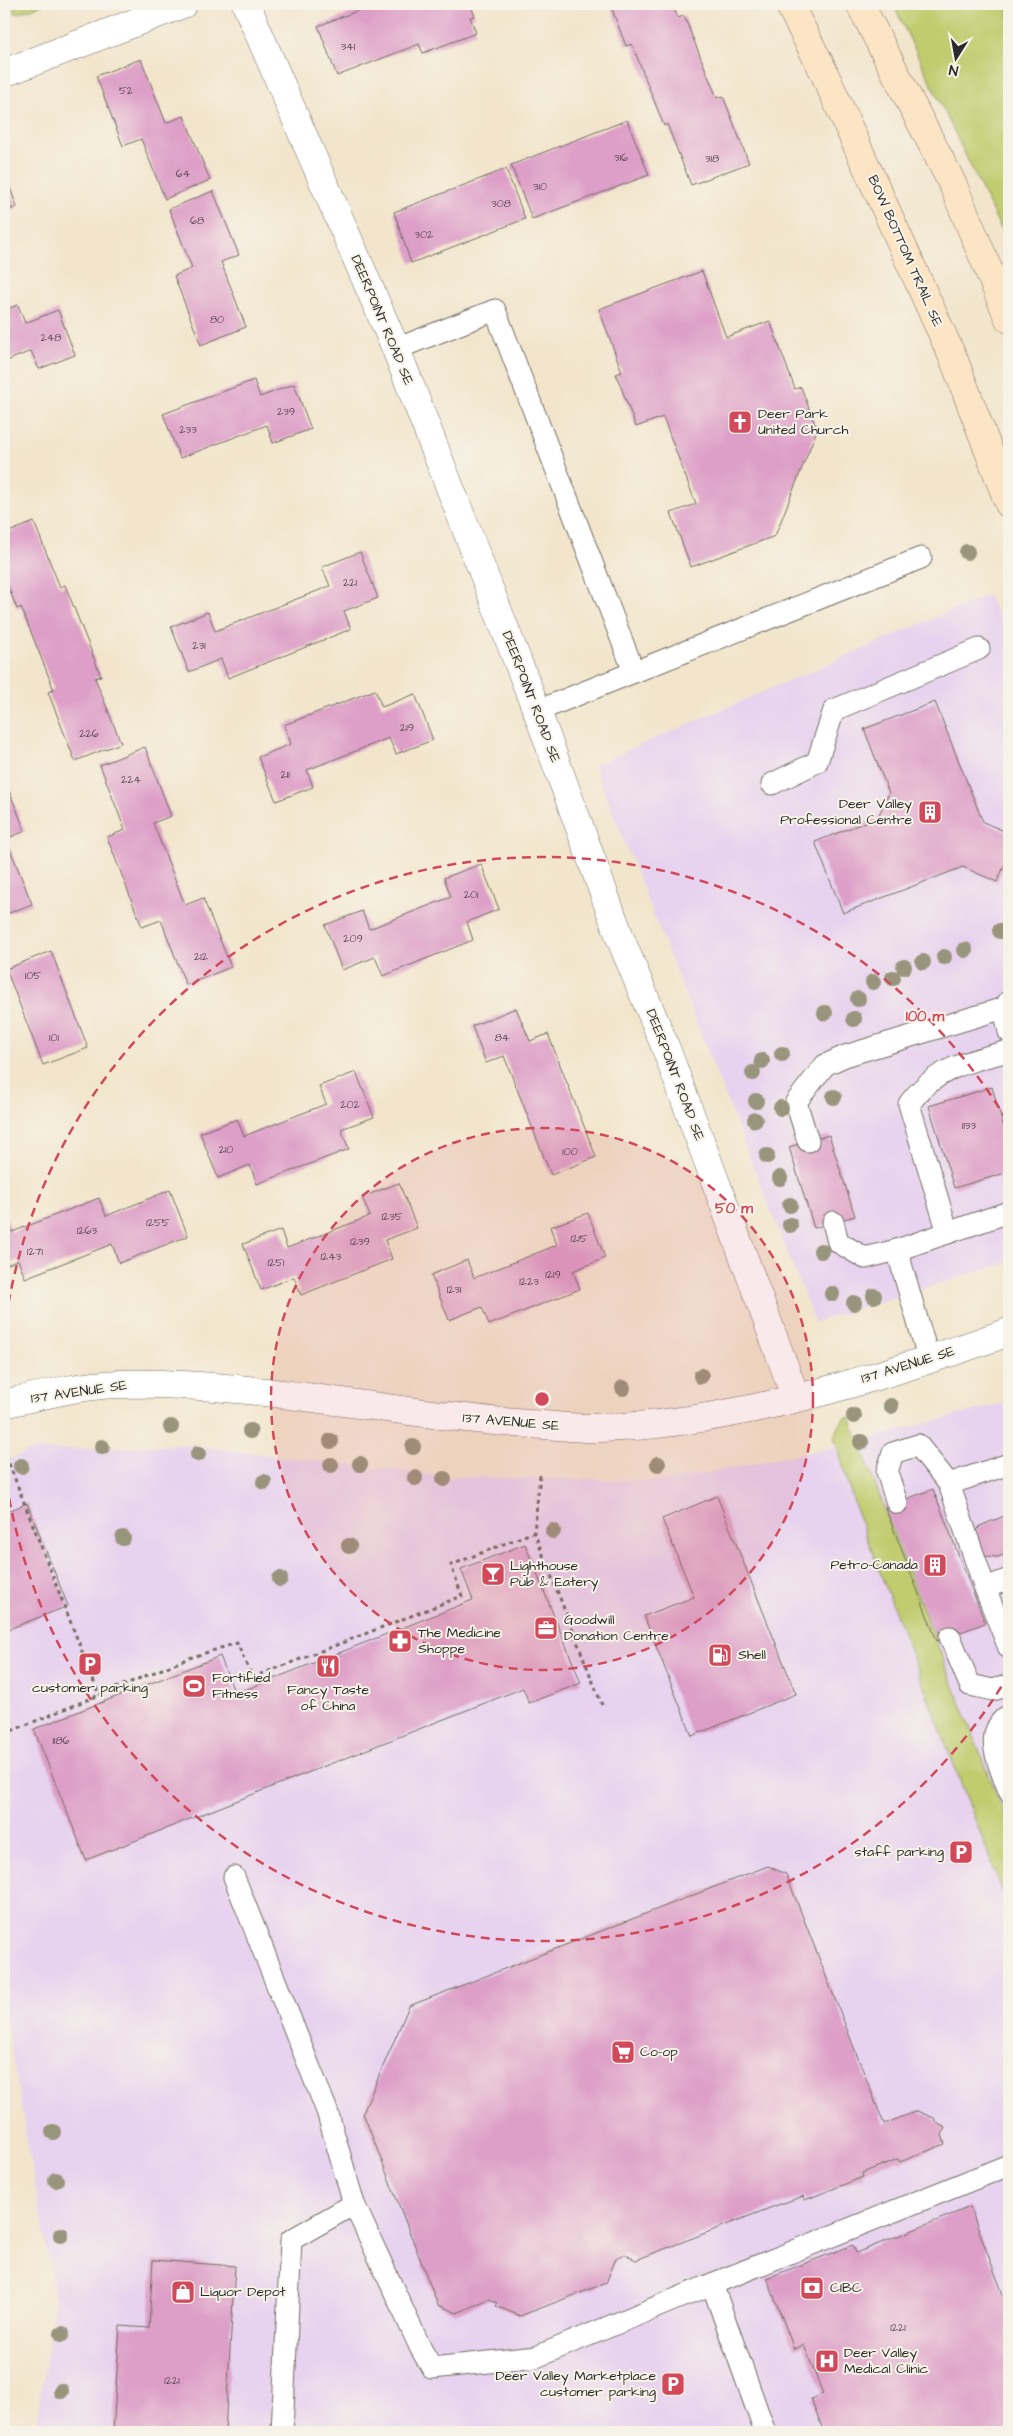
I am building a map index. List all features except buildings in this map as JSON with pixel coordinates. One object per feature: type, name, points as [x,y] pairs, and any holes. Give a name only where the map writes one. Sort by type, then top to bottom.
[{"type":"main road","name":"BOW BOTTOM TRAIL SE","points":[[789,4],[820,64],[954,360],[1009,504]]},
{"type":"main road","points":[[860,4],[953,185],[1009,319]]},
{"type":"street","points":[[4,73],[183,4]]},
{"type":"street","name":"DEERPOINT ROAD SE","points":[[246,4],[396,349],[537,711],[620,940],[665,1046],[796,1398]]},
{"type":"street","name":"137 AVENUE SE","points":[[4,1404],[52,1393],[117,1384],[185,1385],[254,1390],[488,1421],[600,1428],[677,1421],[796,1398],[929,1360],[1009,1332]]},
{"type":"lane","points":[[396,349],[496,310],[634,672]]},
{"type":"lane","points":[[537,711],[921,558]]},
{"type":"lane","points":[[772,784],[817,762],[834,710],[979,649]]},
{"type":"lane","points":[[808,1141],[796,1102],[825,1064],[1006,1004],[1009,1032]]},
{"type":"lane","points":[[948,1233],[909,1104],[920,1088],[959,1064],[1009,1050]]},
{"type":"lane","points":[[834,1222],[838,1242],[865,1258],[897,1250],[1009,1212]]},
{"type":"lane","points":[[897,1250],[929,1360]]},
{"type":"lane","points":[[897,1503],[887,1472],[893,1453],[918,1445],[949,1484],[985,1588],[1009,1648]]},
{"type":"lane","points":[[949,1484],[1009,1464]]},
{"type":"lane","points":[[985,1588],[1009,1579]]},
{"type":"lane","points":[[950,1637],[970,1685],[992,1690],[1009,1685]]},
{"type":"lane","points":[[1009,1715],[1002,1720],[994,1738],[1001,1744],[1009,1791]]},
{"type":"lane","points":[[234,1877],[326,2111],[354,2204],[421,2349],[432,2368],[536,2357],[1009,2165]]},
{"type":"lane","points":[[282,2432],[291,2240],[354,2204]]},
{"type":"lane","points":[[712,2284],[765,2432]]},
{"type":"path","points":[[6,1456],[99,1695]]},
{"type":"path","points":[[540,1475],[534,1532],[602,1704]]},
{"type":"path","points":[[4,1734],[189,1658],[237,1643],[252,1677],[275,1669],[462,1596],[451,1565],[534,1532]]},
{"type":"shaded area","points":[[988,595],[1009,639],[1009,1262],[815,1322],[594,765]]},
{"type":"shaded area","points":[[1009,1402],[1009,2432],[35,2432],[55,2298],[4,2008],[4,1462],[30,1451],[186,1445],[449,1477],[668,1481],[835,1447]]},
{"type":"green space","points":[[12,4],[45,4],[16,14]]},
{"type":"green space","points":[[893,4],[1009,4],[1009,246]]},
{"type":"green space","points":[[850,1417],[903,1558],[1009,1825],[1009,1908],[856,1510],[834,1436],[844,1418]]},
{"type":"place","name":"Deer Park United Church","points":[[740,422]]},
{"type":"place","name":"Deer Valley Professional Centre","points":[[930,812]]},
{"type":"place","name":"Petro-Canada","points":[[935,1565]]},
{"type":"place","name":"Lighthouse Pub & Eatery","points":[[493,1574]]},
{"type":"place","name":"Goodwill Donation Centre","points":[[546,1628]]},
{"type":"place","name":"The Medicine Shoppe","points":[[400,1641]]},
{"type":"place","name":"Shell","points":[[720,1655]]},
{"type":"place","name":"customer parking","points":[[90,1664]]},
{"type":"place","name":"Fancy Taste of China","points":[[328,1666]]},
{"type":"place","name":"Fortified Fitness","points":[[194,1686]]},
{"type":"place","name":"staff parking","points":[[961,1852]]},
{"type":"place","name":"Co-op","points":[[623,2052]]},
{"type":"place","name":"CIBC","points":[[812,2288]]},
{"type":"place","name":"Liquor Depot","points":[[183,2292]]},
{"type":"place","name":"Deer Valley Medical Clinic","points":[[827,2361]]},
{"type":"place","name":"Deer Valley Marketplace customer parking","points":[[673,2384]]}]
